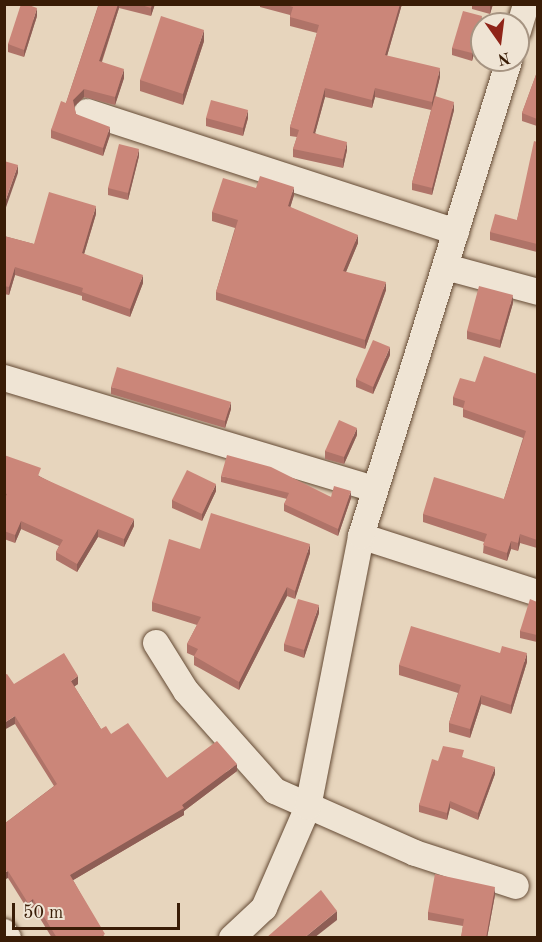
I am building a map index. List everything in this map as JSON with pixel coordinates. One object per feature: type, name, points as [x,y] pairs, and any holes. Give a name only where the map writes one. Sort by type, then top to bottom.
[{"type":"street","points":[[232,938],[268,900],[308,807],[361,536],[505,72]]},
{"type":"street","points":[[87,112],[456,232]]},
{"type":"street","points":[[446,267],[537,292]]},
{"type":"street","points":[[4,378],[374,489]]},
{"type":"street","points":[[361,536],[537,593]]},
{"type":"street","points":[[156,643],[186,691],[250,766],[275,791],[415,853],[516,886]]},
{"type":"street","points":[[4,932],[8,938]]},
{"type":"building","points":[[21,4],[37,8],[24,50],[8,44]]},
{"type":"building","points":[[99,4],[118,4],[99,61],[124,69],[115,97],[84,89],[73,100],[76,114],[110,127],[103,148],[51,130],[61,101],[66,103]]},
{"type":"building","points":[[138,4],[152,4],[151,8]]},
{"type":"building","points":[[284,4],[400,4],[385,55],[440,68],[432,102],[375,88],[372,100],[325,88],[313,133],[347,142],[343,159],[293,149],[299,130],[290,127],[319,25],[290,17],[293,7]]},
{"type":"building","points":[[463,11],[470,13],[470,52],[452,48]]},
{"type":"building","points":[[161,16],[204,30],[183,94],[140,80]]},
{"type":"building","points":[[537,72],[537,119],[522,113]]},
{"type":"building","points":[[435,96],[454,102],[432,188],[412,183]]},
{"type":"building","points":[[211,100],[248,110],[243,128],[206,118]]},
{"type":"building","points":[[534,141],[537,142],[537,244],[490,232],[495,214],[517,220]]},
{"type":"building","points":[[119,144],[139,149],[128,193],[108,188]]},
{"type":"building","points":[[4,161],[18,165],[4,205]]},
{"type":"building","points":[[260,176],[294,187],[288,206],[358,235],[343,271],[386,282],[365,340],[216,292],[238,220],[212,212],[223,178],[256,188]]},
{"type":"building","points":[[49,192],[96,206],[82,253],[143,275],[130,309],[82,292],[83,288],[15,267],[9,287],[4,286],[4,236],[34,244]]},
{"type":"building","points":[[479,286],[513,295],[500,340],[467,331]]},
{"type":"building","points":[[373,340],[390,347],[373,387],[356,379]]},
{"type":"building","points":[[484,356],[537,374],[537,540],[520,534],[518,543],[511,541],[507,553],[483,545],[487,534],[423,514],[434,477],[504,499],[526,431],[463,409],[465,401],[453,397],[460,378],[475,382]]},
{"type":"building","points":[[117,367],[231,402],[225,421],[111,387]]},
{"type":"building","points":[[339,420],[357,428],[344,457],[325,451]]},
{"type":"building","points":[[4,455],[41,468],[38,476],[134,519],[124,539],[98,529],[77,564],[56,552],[63,540],[21,521],[15,535],[4,531],[4,500],[7,494],[4,493]]},
{"type":"building","points":[[227,455],[271,467],[331,497],[334,486],[351,491],[338,529],[284,504],[289,493],[221,476]]},
{"type":"building","points":[[187,470],[216,484],[202,514],[172,500]]},
{"type":"building","points":[[211,513],[310,544],[295,591],[287,587],[239,682],[194,656],[198,649],[187,644],[201,617],[152,602],[169,539],[200,549]]},
{"type":"building","points":[[298,599],[319,605],[304,650],[284,644]]},
{"type":"building","points":[[530,599],[537,602],[537,635],[520,631]]},
{"type":"building","points":[[411,626],[500,653],[502,646],[527,653],[511,705],[481,695],[470,729],[449,723],[461,685],[399,665]]},
{"type":"building","points":[[64,653],[78,676],[71,681],[101,729],[106,726],[111,734],[128,723],[167,778],[217,741],[237,764],[182,805],[184,808],[70,875],[105,934],[99,938],[57,938],[33,899],[28,903],[8,871],[4,873],[4,824],[57,784],[15,716],[4,723],[4,675],[7,674],[14,684]]},
{"type":"building","points":[[443,746],[464,750],[462,757],[495,767],[478,813],[450,801],[447,813],[419,805],[432,759],[438,761]]},
{"type":"building","points":[[435,874],[495,887],[486,938],[461,937],[464,919],[428,912]]},
{"type":"building","points":[[321,890],[337,911],[304,938],[266,938]]}]
